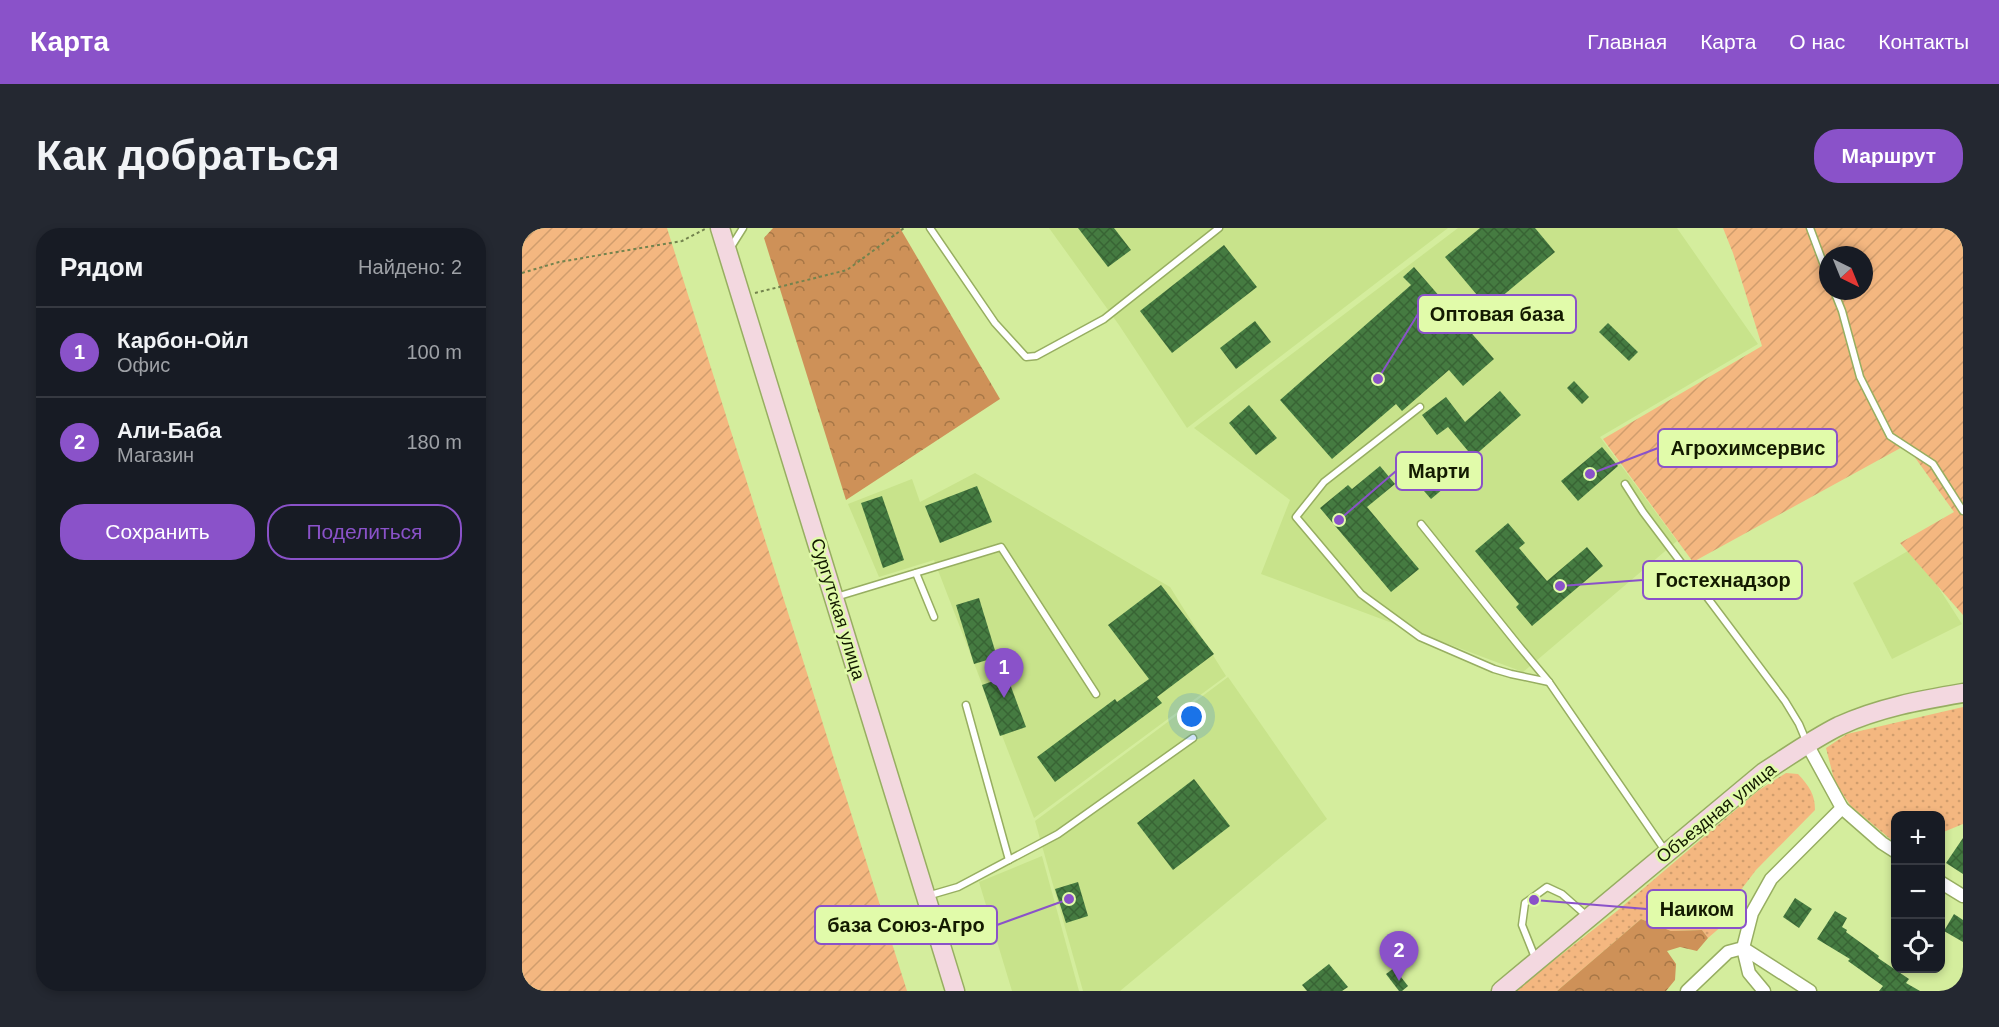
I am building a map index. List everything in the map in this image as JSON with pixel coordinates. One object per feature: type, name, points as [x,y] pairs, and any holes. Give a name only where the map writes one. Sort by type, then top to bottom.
[{"type":"street","name":"Сургутская улица","points":[[720,228],[955,991]]},
{"type":"street","name":"Объездная улица","points":[[1501,991],[1764,772],[1807,744],[1841,726],[1904,703],[1963,693]]},
{"type":"street","points":[[1807,744],[1842,808],[1891,849]]},
{"type":"street","points":[[1764,991],[1749,973],[1743,948],[1752,913],[1772,879],[1842,808]]},
{"type":"street","points":[[1945,885],[1963,897]]},
{"type":"street","points":[[1687,991],[1728,952],[1749,926]]},
{"type":"street","points":[[1728,952],[1743,948],[1810,991]]},
{"type":"lane","points":[[728,253],[743,228]]},
{"type":"lane","points":[[930,228],[995,323],[1026,357],[1036,356],[1104,319],[1219,228]]},
{"type":"lane","points":[[1810,228],[1819,252]]},
{"type":"lane","points":[[1838,300],[1860,377],[1890,436],[1933,464],[1963,511]]},
{"type":"lane","points":[[1420,407],[1324,482],[1296,517],[1361,594],[1420,637],[1494,669],[1549,682]]},
{"type":"lane","points":[[1625,484],[1643,512],[1785,701],[1799,724],[1807,744]]},
{"type":"lane","points":[[1421,524],[1549,682],[1666,853]]},
{"type":"lane","points":[[835,598],[1001,547],[1096,694]]},
{"type":"lane","points":[[916,573],[934,617]]},
{"type":"lane","points":[[966,705],[1009,860]]},
{"type":"lane","points":[[926,897],[958,887],[1058,834],[1193,738]]},
{"type":"lane","points":[[1537,961],[1522,925],[1525,903],[1547,886],[1562,894],[1588,918]]},
{"type":"path","points":[[522,273],[559,262],[682,241],[707,228]]},
{"type":"path","points":[[741,296],[847,270],[904,228]]},
{"type":"shaded area","points":[[522,228],[667,228],[907,991],[522,991]]},
{"type":"shaded area","points":[[1049,228],[1448,228],[1187,428],[1119,325]]},
{"type":"shaded area","points":[[1458,228],[1677,228],[1758,344],[1600,437],[1677,541],[1523,672],[1261,574],[1290,500],[1194,428]]},
{"type":"shaded area","points":[[1723,228],[1963,228],[1963,615],[1900,543],[1954,512],[1906,445],[1693,562],[1603,439],[1762,346]]},
{"type":"shaded area","points":[[975,473],[1170,587],[1226,676],[1034,818],[934,560],[879,577],[848,504],[912,479],[920,502]]},
{"type":"shaded area","points":[[1913,548],[1962,624],[1892,659],[1853,583]]},
{"type":"shaded area","points":[[1228,677],[1327,819],[1120,991],[1083,991],[1035,821]]},
{"type":"shaded area","points":[[1963,707],[1963,824],[1945,831],[1945,811],[1891,811],[1891,840],[1851,806],[1835,783],[1826,748],[1847,734]]},
{"type":"shaded area","points":[[1786,773],[1798,774],[1805,782],[1813,795],[1815,810],[1756,870],[1734,899],[1723,925],[1708,938],[1702,930],[1671,931],[1641,919],[1557,991],[1515,991],[1617,911],[1759,790]]},
{"type":"shaded area","points":[[1042,856],[1079,991],[1012,991],[979,882]]},
{"type":"green space","points":[[773,228],[900,228],[1000,399],[846,500],[764,238]]},
{"type":"green space","points":[[1641,919],[1671,931],[1702,930],[1708,938],[1697,951],[1680,947],[1667,951],[1676,964],[1675,980],[1666,991],[1557,991]]},
{"type":"building","points":[[1078,228],[1114,228],[1131,250],[1108,267]]},
{"type":"building","points":[[1480,228],[1535,228],[1555,252],[1488,308],[1445,257]]},
{"type":"building","points":[[1224,245],[1257,287],[1172,353],[1140,311]]},
{"type":"building","points":[[1414,267],[1494,359],[1463,386],[1449,370],[1402,411],[1396,404],[1332,459],[1280,400],[1411,285],[1403,277]]},
{"type":"building","points":[[1255,321],[1271,342],[1236,369],[1220,348]]},
{"type":"building","points":[[1608,323],[1638,352],[1629,361],[1599,332]]},
{"type":"building","points":[[1574,381],[1589,397],[1582,404],[1567,388]]},
{"type":"building","points":[[1500,391],[1521,415],[1473,457],[1448,427],[1437,435],[1422,415],[1446,397],[1465,422]]},
{"type":"building","points":[[1249,405],[1277,438],[1256,455],[1229,423]]},
{"type":"building","points":[[1602,447],[1618,466],[1578,501],[1561,481]]},
{"type":"building","points":[[1429,459],[1450,483],[1431,499],[1410,475]]},
{"type":"building","points":[[1380,466],[1395,484],[1367,507],[1419,569],[1391,592],[1320,508],[1348,485],[1352,489]]},
{"type":"building","points":[[977,486],[992,522],[940,543],[925,506]]},
{"type":"building","points":[[882,496],[904,560],[883,568],[861,503]]},
{"type":"building","points":[[1508,523],[1525,543],[1519,548],[1547,581],[1587,547],[1603,566],[1532,626],[1516,607],[1519,604],[1475,551]]},
{"type":"building","points":[[1161,585],[1214,654],[1157,697],[1162,703],[1055,782],[1037,757],[1115,699],[1117,702],[1149,679],[1108,625]]},
{"type":"building","points":[[979,598],[997,657],[974,664],[956,605]]},
{"type":"building","points":[[1007,676],[1026,727],[1000,736],[982,685]]},
{"type":"building","points":[[1194,779],[1230,826],[1173,870],[1137,823]]},
{"type":"building","points":[[1963,838],[1963,874],[1946,863]]},
{"type":"building","points":[[1078,882],[1088,916],[1066,923],[1055,889]]},
{"type":"building","points":[[1795,898],[1812,909],[1799,928],[1783,917]]},
{"type":"building","points":[[1835,911],[1847,918],[1842,927],[1847,930],[1846,932],[1891,967],[1891,973],[1900,973],[1909,979],[1906,983],[1920,991],[1879,991],[1883,986],[1848,961],[1850,959],[1817,939]]},
{"type":"building","points":[[1954,914],[1963,920],[1963,942],[1945,932]]},
{"type":"building","points":[[1329,964],[1348,987],[1342,991],[1307,991],[1302,985]]},
{"type":"building","points":[[1394,968],[1408,986],[1402,991],[1399,991],[1386,974]]},
{"type":"place","name":"Оптовая база","points":[[1378,379]]},
{"type":"place","name":"Агрохимсервис","points":[[1590,474]]},
{"type":"place","name":"Марти","points":[[1339,520]]},
{"type":"place","name":"Гостехнадзор","points":[[1560,586]]},
{"type":"place","name":"Карбон-Ойл","points":[[1004,698]]},
{"type":"place","name":"база Союз-Агро","points":[[1069,899]]},
{"type":"place","name":"Наиком","points":[[1534,900]]},
{"type":"place","name":"Али-Баба","points":[[1399,981]]}]
